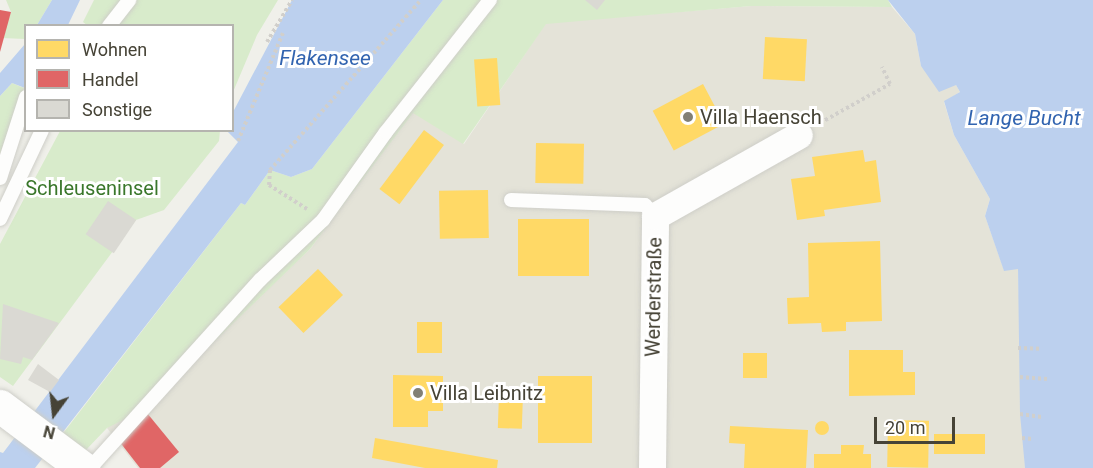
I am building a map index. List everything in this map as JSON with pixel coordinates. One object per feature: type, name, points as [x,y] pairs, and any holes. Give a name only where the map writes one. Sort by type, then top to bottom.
[{"type":"street","name":"Werderstraße","points":[[652,468],[655,216],[799,135]]},
{"type":"street","points":[[10,412],[71,458]]},
{"type":"lane","points":[[111,24],[129,0]]},
{"type":"lane","points":[[90,468],[260,280],[323,220],[386,132],[490,0]]},
{"type":"lane","points":[[0,178],[24,103]]},
{"type":"lane","points":[[0,219],[41,132]]},
{"type":"lane","points":[[511,200],[645,205],[655,216]]},
{"type":"path","points":[[267,42],[292,0]]},
{"type":"path","points":[[323,220],[269,185],[270,170],[421,0]]},
{"type":"path","points":[[238,141],[282,33]]},
{"type":"path","points":[[799,135],[890,84],[882,67]]},
{"type":"path","points":[[1018,348],[1042,349]]},
{"type":"path","points":[[1020,377],[1047,379]]},
{"type":"path","points":[[1020,414],[1042,417]]},
{"type":"path","points":[[1022,438],[1034,439]]},
{"type":"shaded area","points":[[751,6],[892,7],[915,34],[921,66],[956,85],[960,92],[944,102],[954,135],[990,199],[985,216],[1004,270],[1018,268],[1025,468],[138,468],[107,428],[217,335],[310,249],[413,112],[464,144],[546,23]]},
{"type":"green space","points":[[6,0],[52,0],[38,24],[24,24],[24,39],[2,38],[11,12]]},
{"type":"green space","points":[[94,0],[278,0],[257,35],[234,90],[234,24],[86,24],[83,22]]},
{"type":"green space","points":[[443,0],[888,0],[892,7],[751,6],[546,24],[463,144],[413,113],[310,249],[145,409],[107,428],[85,451],[61,436],[241,203],[245,205],[270,170],[291,177],[312,169]]},
{"type":"green space","points":[[12,83],[24,88],[0,154],[0,96]]},
{"type":"green space","name":"Schleuseninsel","points":[[59,132],[220,132],[219,141],[164,210],[136,220],[13,386],[0,377],[0,244]]},
{"type":"water","points":[[52,0],[80,0],[68,24],[38,24]]},
{"type":"water","name":"Flakensee","points":[[292,0],[443,0],[312,169],[291,177],[270,170],[245,205],[241,203],[35,468],[0,468],[0,452],[3,453],[238,142],[228,132],[234,132],[234,110]]},
{"type":"water","name":"Lange Bucht","points":[[888,0],[1093,0],[1093,468],[1025,468],[1020,414],[1018,269],[1004,271],[985,216],[990,199],[954,135],[944,101],[960,92],[956,85],[939,92],[921,66],[915,34]]},
{"type":"water","points":[[24,45],[24,88],[12,83],[0,96],[0,73]]},
{"type":"building: Wohnen","points":[[765,37],[807,39],[805,81],[763,79]]},
{"type":"building: Wohnen","points":[[497,58],[500,105],[477,106],[474,60]]},
{"type":"building: Wohnen","name":"Villa Haensch","points":[[703,84],[724,124],[674,150],[653,111]]},
{"type":"building: Wohnen","points":[[424,130],[444,145],[399,204],[379,189]]},
{"type":"building: Wohnen","points":[[536,143],[584,144],[583,184],[535,183]]},
{"type":"building: Wohnen","points":[[863,150],[865,162],[876,160],[881,202],[824,210],[825,216],[797,220],[791,179],[815,176],[812,157]]},
{"type":"building: Wohnen","points":[[488,190],[489,238],[440,239],[439,191]]},
{"type":"building: Wohnen","points":[[518,219],[589,219],[589,276],[518,276]]},
{"type":"building: Wohnen","points":[[880,241],[882,321],[846,322],[846,331],[822,332],[821,323],[788,324],[787,298],[809,297],[808,243]]},
{"type":"building: Wohnen","points":[[318,269],[343,295],[303,333],[278,307]]},
{"type":"building: Wohnen","points":[[417,322],[442,322],[442,353],[417,353]]},
{"type":"building: Wohnen","points":[[849,350],[903,350],[903,372],[915,372],[915,395],[849,396]]},
{"type":"building: Wohnen","points":[[743,353],[767,353],[767,378],[743,378]]},
{"type":"building: Wohnen","name":"Villa Leibnitz","points":[[393,375],[443,376],[443,411],[428,411],[428,427],[393,427]]},
{"type":"building: Wohnen","points":[[538,376],[592,376],[592,443],[538,443]]},
{"type":"building: Wohnen","points":[[499,394],[523,395],[522,429],[498,428]]},
{"type":"building: Wohnen","points":[[888,420],[929,421],[928,468],[887,467]]},
{"type":"building: Wohnen","points":[[819,421],[825,421],[829,428],[825,435],[819,435],[815,431],[815,425]]},
{"type":"building: Wohnen","points":[[730,426],[808,430],[806,468],[744,468],[745,444],[729,443]]},
{"type":"building: Wohnen","points":[[934,434],[985,434],[985,454],[934,454]]},
{"type":"building: Wohnen","points":[[375,438],[498,460],[497,468],[425,468],[372,458]]},
{"type":"building: Wohnen","points":[[841,445],[864,445],[863,454],[871,454],[871,468],[814,468],[814,454],[841,454]]},
{"type":"building: Handel","points":[[0,10],[11,12],[0,52]]},
{"type":"building: Handel","points":[[147,413],[179,452],[160,468],[140,468],[119,441]]},
{"type":"building: Sonstige","points":[[585,0],[605,0],[597,10]]},
{"type":"building: Sonstige","points":[[108,201],[136,220],[114,253],[86,234]]},
{"type":"building: Sonstige","points":[[3,304],[59,323],[32,360],[23,357],[21,364],[0,359]]},
{"type":"building: Sonstige","points":[[38,364],[59,380],[50,392],[28,380]]},
{"type":"place","name":"Villa Haensch","points":[[688,117]]},
{"type":"place","name":"Villa Leibnitz","points":[[418,393]]}]
